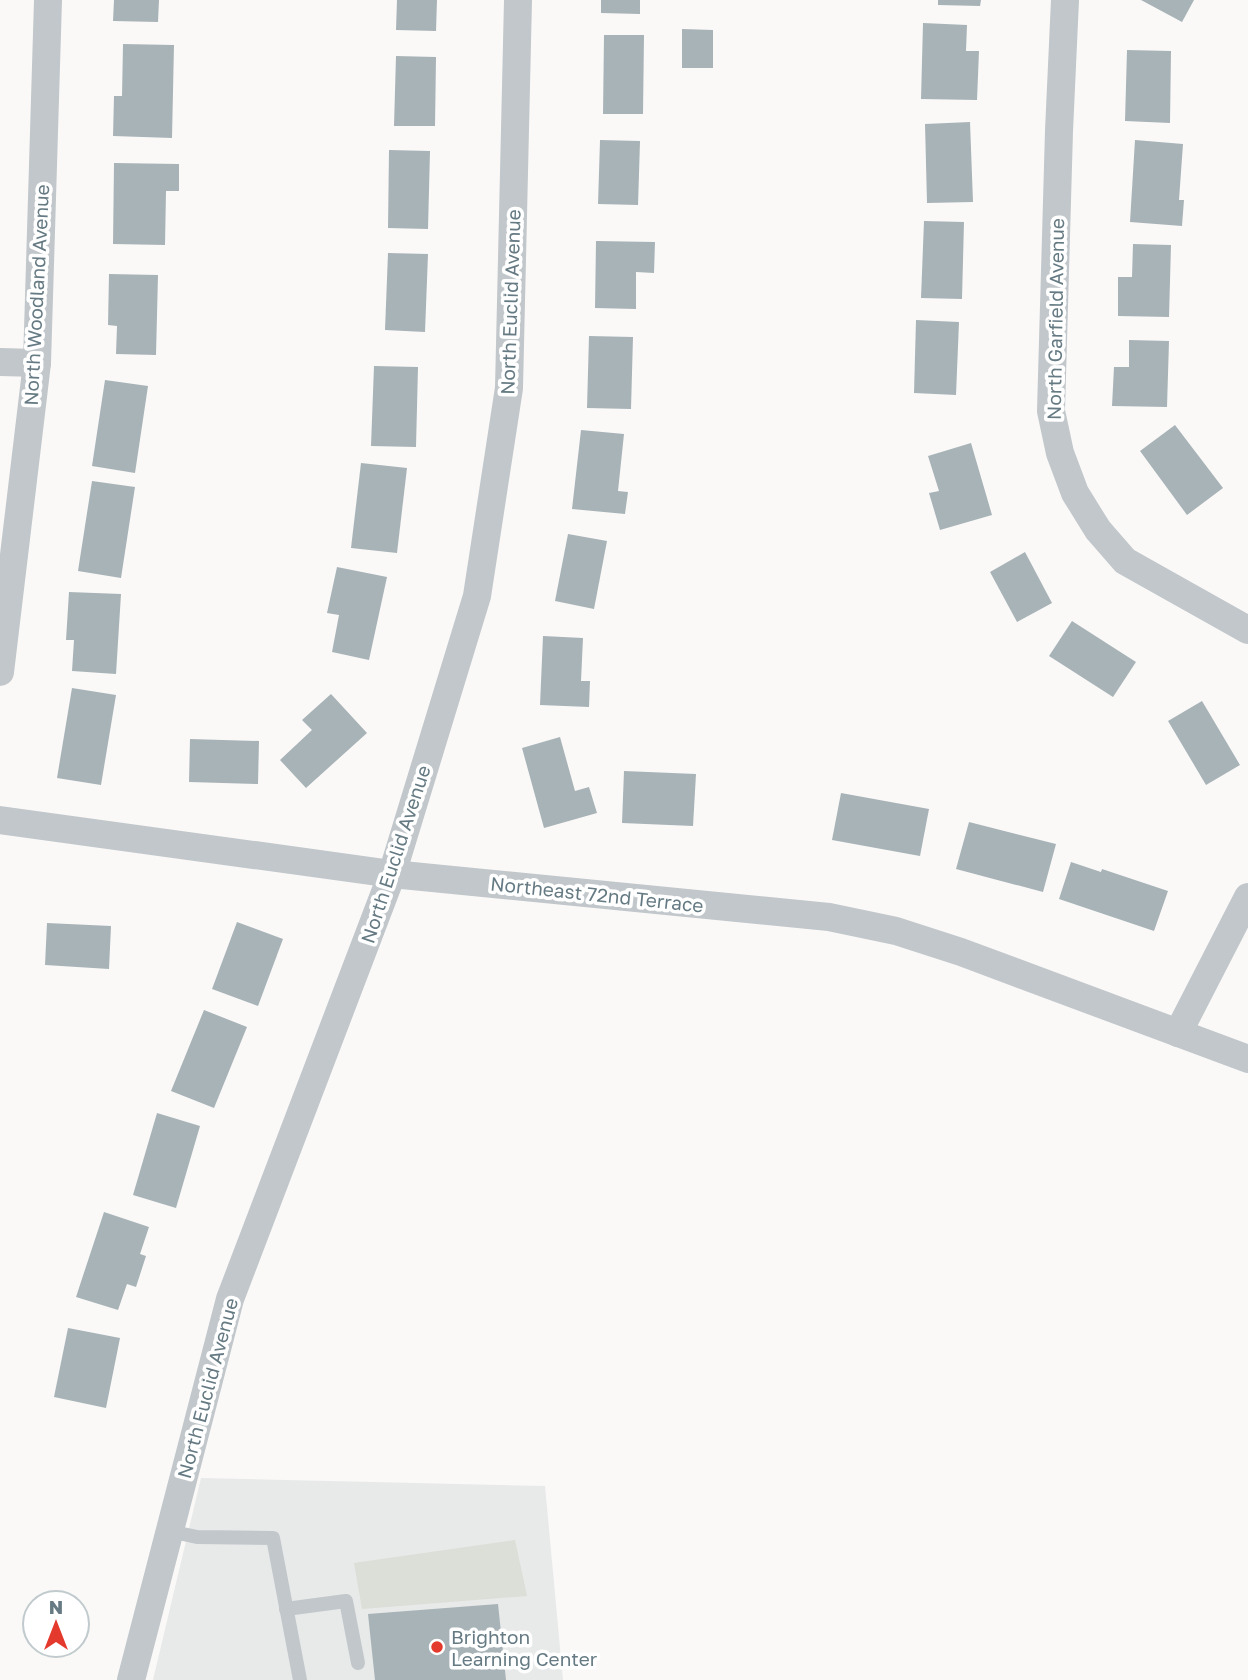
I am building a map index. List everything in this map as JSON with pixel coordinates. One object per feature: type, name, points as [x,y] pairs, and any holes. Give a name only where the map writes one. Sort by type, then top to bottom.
[{"type":"street","name":"North Woodland Avenue","points":[[0,672],[37,363],[48,0]]},
{"type":"street","name":"North Euclid Avenue","points":[[131,1680],[230,1299],[392,874],[477,596],[509,388],[518,0]]},
{"type":"street","name":"North Garfield Avenue","points":[[1065,0],[1051,411],[1060,453],[1076,493],[1098,530],[1125,561],[1248,630]]},
{"type":"street","points":[[0,362],[37,363]]},
{"type":"street","name":"Northeast 72nd Terrace","points":[[0,820],[392,874],[829,917],[896,931],[961,952],[1248,1059]]},
{"type":"street","points":[[1178,1033],[1248,897]]},
{"type":"lane","points":[[169,1531],[197,1537],[273,1538],[300,1680]]},
{"type":"lane","points":[[286,1609],[346,1601],[358,1663]]},
{"type":"shaded area","points":[[201,1478],[545,1486],[563,1680],[153,1680]]},
{"type":"shaded area","points":[[515,1540],[527,1596],[362,1609],[354,1563]]},
{"type":"building","points":[[114,0],[159,0],[158,22],[113,21]]},
{"type":"building","points":[[397,0],[437,0],[436,31],[396,30]]},
{"type":"building","points":[[601,0],[640,0],[640,14],[601,13]]},
{"type":"building","points":[[938,0],[981,0],[980,6],[938,5]]},
{"type":"building","points":[[1141,0],[1194,0],[1182,22]]},
{"type":"building","points":[[923,23],[967,25],[966,51],[979,51],[977,100],[921,99]]},
{"type":"building","points":[[682,29],[713,30],[713,68],[682,68]]},
{"type":"building","points":[[604,35],[644,35],[643,114],[603,114]]},
{"type":"building","points":[[123,44],[174,45],[172,138],[113,136],[114,96],[122,96]]},
{"type":"building","points":[[1127,50],[1171,51],[1170,123],[1125,121]]},
{"type":"building","points":[[396,56],[436,57],[435,126],[394,126]]},
{"type":"building","points":[[970,122],[973,202],[927,203],[925,124]]},
{"type":"building","points":[[600,140],[640,141],[638,205],[598,204]]},
{"type":"building","points":[[1135,140],[1183,144],[1179,200],[1184,200],[1182,226],[1130,222]]},
{"type":"building","points":[[389,150],[430,151],[428,229],[388,228]]},
{"type":"building","points":[[114,163],[179,164],[179,191],[166,191],[165,245],[113,244]]},
{"type":"building","points":[[924,221],[964,222],[962,299],[921,298]]},
{"type":"building","points":[[596,241],[655,242],[654,273],[636,272],[636,309],[595,308]]},
{"type":"building","points":[[1133,244],[1171,245],[1169,317],[1118,316],[1118,277],[1132,277]]},
{"type":"building","points":[[388,253],[428,254],[425,332],[385,330]]},
{"type":"building","points":[[109,274],[158,275],[156,355],[116,354],[117,326],[108,325]]},
{"type":"building","points":[[916,320],[959,322],[956,395],[914,393]]},
{"type":"building","points":[[589,336],[633,337],[631,409],[587,408]]},
{"type":"building","points":[[1129,340],[1169,341],[1167,407],[1112,406],[1114,367],[1129,367]]},
{"type":"building","points":[[374,366],[418,367],[416,447],[371,446]]},
{"type":"building","points":[[105,380],[148,386],[135,473],[92,466]]},
{"type":"building","points":[[1175,425],[1223,488],[1187,515],[1140,451]]},
{"type":"building","points":[[581,430],[624,434],[618,491],[628,492],[625,514],[572,509]]},
{"type":"building","points":[[971,443],[992,515],[940,530],[929,493],[939,491],[928,456]]},
{"type":"building","points":[[361,463],[407,468],[397,553],[351,548]]},
{"type":"building","points":[[92,481],[135,487],[121,578],[78,571]]},
{"type":"building","points":[[568,534],[607,541],[594,609],[555,601]]},
{"type":"building","points":[[1025,552],[1052,603],[1017,622],[990,572]]},
{"type":"building","points":[[337,567],[387,577],[369,660],[332,652],[339,615],[327,613]]},
{"type":"building","points":[[69,592],[121,594],[116,674],[72,671],[74,640],[66,640]]},
{"type":"building","points":[[1072,621],[1136,662],[1113,697],[1049,656]]},
{"type":"building","points":[[543,636],[583,638],[581,681],[590,681],[589,707],[540,705]]},
{"type":"building","points":[[72,688],[116,695],[101,785],[57,778]]},
{"type":"building","points":[[331,694],[367,733],[306,788],[280,760],[312,730],[302,720]]},
{"type":"building","points":[[1202,701],[1240,765],[1206,785],[1168,721]]},
{"type":"building","points":[[560,737],[575,791],[589,787],[597,813],[544,828],[522,748]]},
{"type":"building","points":[[190,739],[259,741],[258,784],[189,782]]},
{"type":"building","points":[[624,771],[696,774],[693,826],[622,823]]},
{"type":"building","points":[[841,793],[929,809],[920,856],[832,840]]},
{"type":"building","points":[[969,822],[1056,844],[1043,892],[956,869]]},
{"type":"building","points":[[1071,862],[1101,872],[1102,869],[1168,891],[1154,931],[1059,899]]},
{"type":"building","points":[[237,922],[283,939],[258,1006],[212,989]]},
{"type":"building","points":[[47,923],[111,926],[109,969],[45,965]]},
{"type":"building","points":[[204,1010],[247,1027],[214,1108],[171,1091]]},
{"type":"building","points":[[157,1113],[200,1126],[176,1208],[133,1195]]},
{"type":"building","points":[[104,1212],[149,1227],[140,1254],[146,1256],[136,1287],[127,1284],[118,1310],[76,1297]]},
{"type":"building","points":[[68,1328],[120,1338],[106,1408],[54,1397]]},
{"type":"building","name":"Brighton Learning Center","points":[[498,1604],[506,1680],[375,1680],[368,1614]]},
{"type":"place","name":"Brighton Learning Center","points":[[437,1647]]}]
